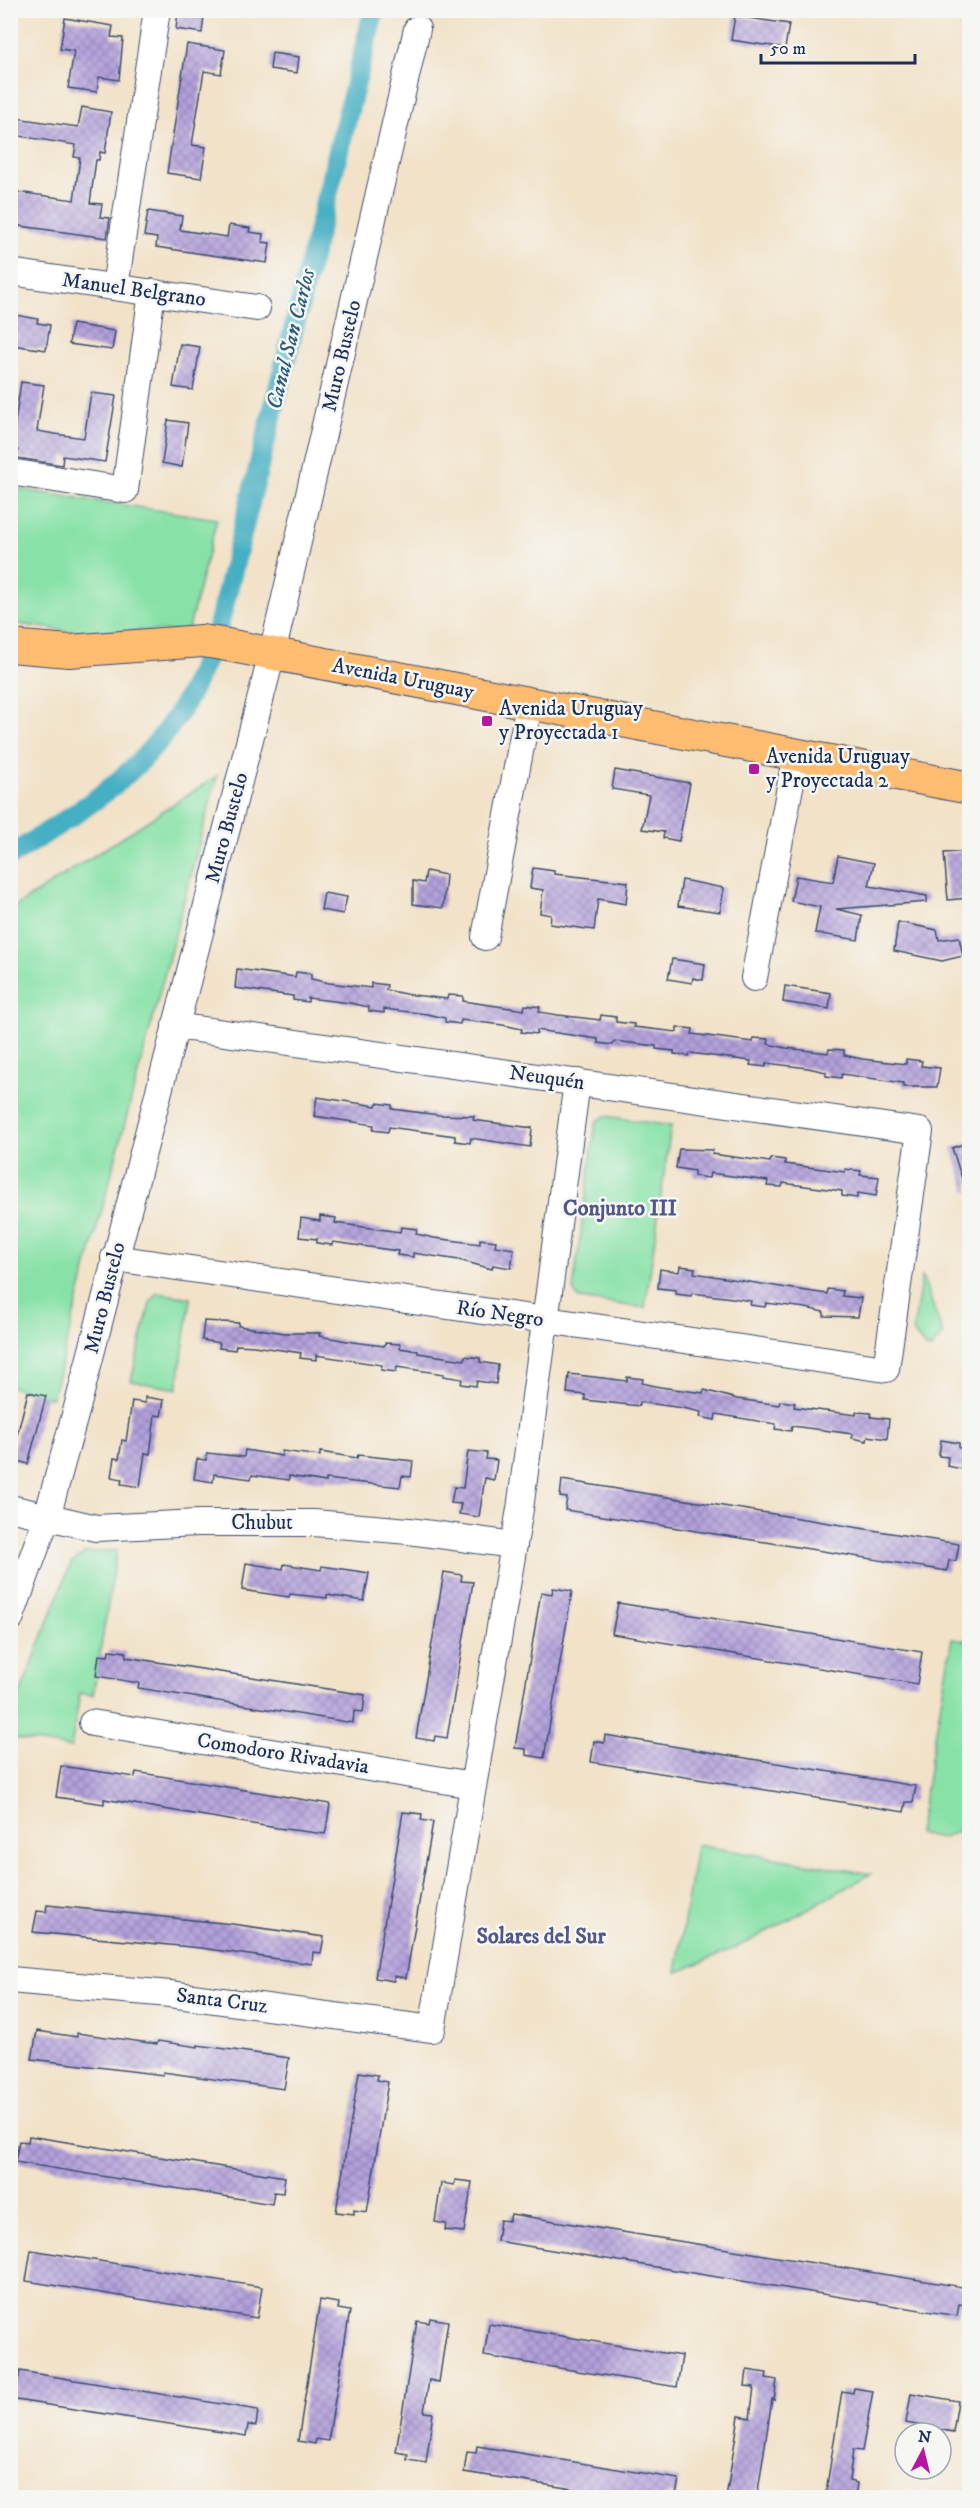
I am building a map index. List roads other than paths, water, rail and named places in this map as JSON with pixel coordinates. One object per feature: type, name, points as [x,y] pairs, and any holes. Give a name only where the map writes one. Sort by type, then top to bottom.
[{"type":"main road","name":"Avenida Uruguay","points":[[10,646],[69,651],[212,643],[969,788]]},
{"type":"street","points":[[115,287],[157,10]]},
{"type":"street","name":"Muro Bustelo","points":[[10,1619],[47,1517],[272,654],[417,29]]},
{"type":"street","name":"Manuel Belgrano","points":[[10,272],[257,308]]},
{"type":"street","points":[[10,472],[125,490],[152,292]]},
{"type":"street","points":[[485,937],[529,704]]},
{"type":"street","points":[[754,978],[796,755]]},
{"type":"street","name":"Neuquén","points":[[175,1026],[920,1131],[886,1369]]},
{"type":"street","points":[[473,1785],[514,1545],[577,1083]]},
{"type":"street","name":"Río Negro","points":[[114,1258],[886,1369]]},
{"type":"street","name":"Chubut","points":[[10,1508],[96,1528],[198,1522],[314,1523],[409,1531],[514,1545]]},
{"type":"street","name":"Comodoro Rivadavia","points":[[92,1723],[473,1785]]},
{"type":"street","name":"Santa Cruz","points":[[10,1980],[180,1995],[432,2029],[473,1785]]},
{"type":"waterway","name":"Canal San Carlos","points":[[10,856],[111,788],[133,768],[154,747],[172,722],[200,672],[217,632],[374,10]]},
{"type":"place","name":"Avenida Uruguay y Proyectada 1","points":[[487,721]]},
{"type":"place","name":"Avenida Uruguay y Proyectada 2","points":[[754,769]]},
{"type":"district","name":"Conjunto III","points":[[620,1208]]},
{"type":"district","name":"Solares del Sur","points":[[541,1936]]}]
